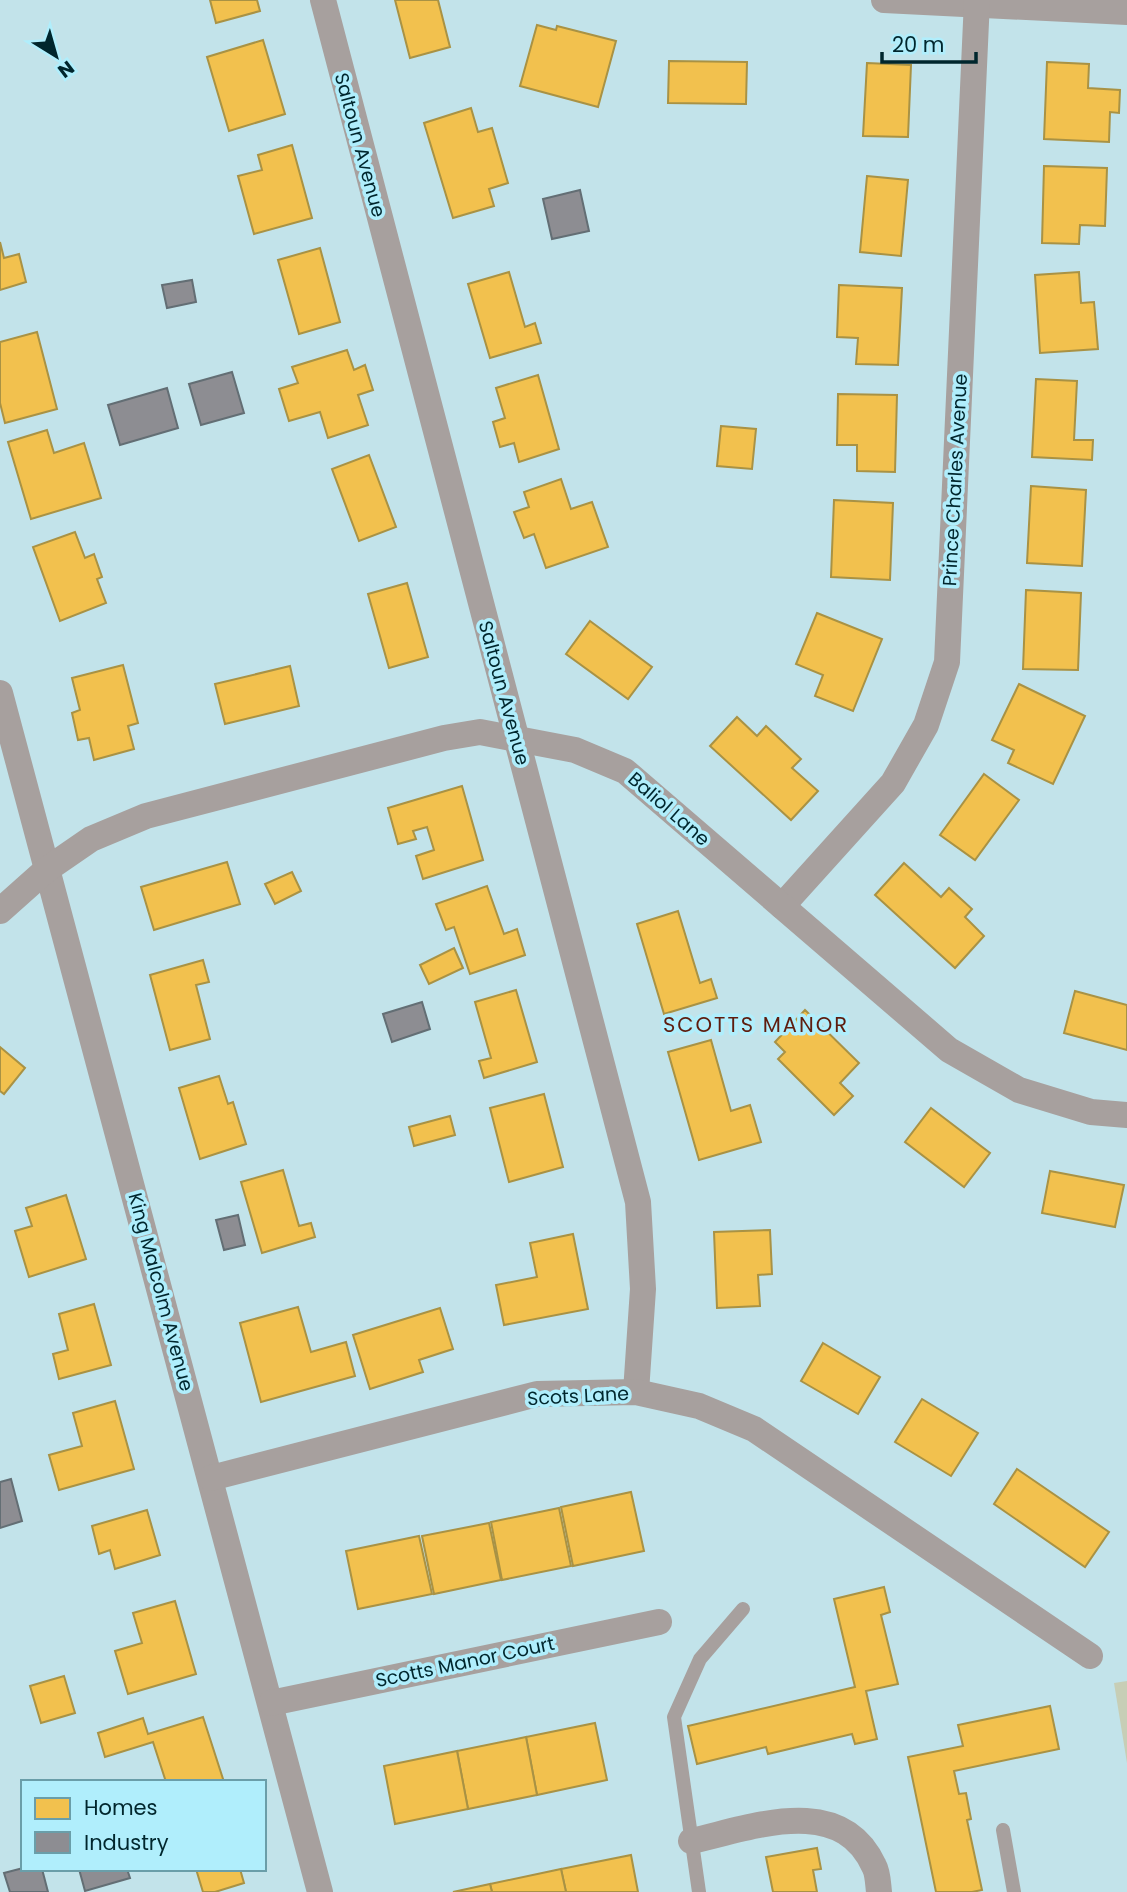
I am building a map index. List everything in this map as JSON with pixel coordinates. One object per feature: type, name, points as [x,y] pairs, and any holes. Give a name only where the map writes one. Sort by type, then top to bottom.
[{"type":"street","name":"Saltoun Avenue","points":[[323,0],[638,1202],[643,1289],[636,1392]]},
{"type":"street","points":[[884,0],[976,2],[1127,12]]},
{"type":"street","name":"Prince Charles Avenue","points":[[782,906],[893,783],[926,725],[947,662],[976,2]]},
{"type":"street","name":"King Malcolm Avenue","points":[[0,693],[320,1892]]},
{"type":"street","name":"Baliol Lane","points":[[0,911],[46,870],[91,839],[146,816],[444,738],[481,732],[575,750],[625,771],[949,1050],[1019,1090],[1091,1112],[1127,1115]]},
{"type":"street","name":"Scots Lane","points":[[211,1478],[537,1394],[636,1392],[699,1406],[754,1429],[1090,1656]]},
{"type":"street","name":"Scotts Manor Court","points":[[271,1703],[659,1622]]},
{"type":"street","points":[[691,1841],[784,1821],[821,1821],[853,1835],[875,1866],[879,1892]]},
{"type":"lane","points":[[699,1892],[674,1717],[700,1659],[743,1609]]},
{"type":"lane","points":[[1003,1830],[1014,1892]]},
{"type":"green space","points":[[1127,1681],[1127,1763],[1114,1683]]},
{"type":"building: Homes","points":[[210,0],[257,0],[260,11],[216,23]]},
{"type":"building: Homes","points":[[395,0],[438,0],[450,47],[410,58]]},
{"type":"building: Homes","points":[[537,25],[556,30],[557,26],[616,41],[598,107],[520,86]]},
{"type":"building: Homes","points":[[263,40],[285,114],[229,131],[207,57]]},
{"type":"building: Homes","points":[[669,61],[747,62],[746,104],[668,103]]},
{"type":"building: Homes","points":[[1047,62],[1089,64],[1088,88],[1120,90],[1119,113],[1110,112],[1109,142],[1044,139]]},
{"type":"building: Homes","points":[[867,63],[911,65],[908,137],[863,136]]},
{"type":"building: Homes","points":[[471,108],[478,132],[492,128],[508,183],[489,189],[494,206],[453,218],[424,123]]},
{"type":"building: Homes","points":[[292,145],[312,218],[254,234],[238,176],[262,170],[258,155]]},
{"type":"building: Homes","points":[[1044,166],[1107,168],[1105,226],[1080,225],[1079,244],[1042,243]]},
{"type":"building: Homes","points":[[867,176],[908,180],[901,256],[860,252]]},
{"type":"building: Homes","points":[[0,242],[4,258],[19,254],[26,282],[0,290]]},
{"type":"building: Homes","points":[[320,248],[340,322],[299,334],[278,260]]},
{"type":"building: Homes","points":[[509,272],[525,327],[535,323],[541,343],[490,358],[468,284]]},
{"type":"building: Homes","points":[[1079,272],[1081,303],[1094,302],[1098,349],[1040,353],[1035,275]]},
{"type":"building: Homes","points":[[839,285],[902,288],[898,365],[856,364],[858,338],[837,337]]},
{"type":"building: Homes","points":[[37,332],[57,409],[5,423],[0,403],[0,342]]},
{"type":"building: Homes","points":[[347,350],[354,370],[365,365],[373,390],[358,395],[368,425],[328,438],[320,412],[289,421],[279,389],[298,383],[292,367]]},
{"type":"building: Homes","points":[[538,375],[559,449],[519,462],[514,443],[500,447],[493,422],[505,418],[496,388]]},
{"type":"building: Homes","points":[[1036,379],[1077,381],[1074,440],[1093,440],[1092,460],[1032,457]]},
{"type":"building: Homes","points":[[838,394],[897,395],[895,472],[857,471],[857,445],[837,445]]},
{"type":"building: Homes","points":[[721,426],[756,429],[752,469],[717,466]]},
{"type":"building: Homes","points":[[47,430],[54,453],[84,443],[101,498],[31,519],[8,442]]},
{"type":"building: Homes","points":[[369,455],[396,527],[359,541],[332,469]]},
{"type":"building: Homes","points":[[561,479],[571,509],[592,502],[608,547],[546,568],[534,534],[524,538],[514,512],[529,507],[524,492]]},
{"type":"building: Homes","points":[[1031,486],[1086,490],[1082,566],[1027,563]]},
{"type":"building: Homes","points":[[834,500],[893,503],[890,580],[831,577]]},
{"type":"building: Homes","points":[[75,532],[85,558],[94,554],[102,577],[97,579],[106,603],[60,621],[33,547]]},
{"type":"building: Homes","points":[[407,583],[428,657],[389,668],[368,594]]},
{"type":"building: Homes","points":[[1026,590],[1081,593],[1078,670],[1023,669]]},
{"type":"building: Homes","points":[[817,613],[882,639],[853,711],[815,696],[823,675],[796,664]]},
{"type":"building: Homes","points":[[590,621],[652,667],[628,699],[566,654]]},
{"type":"building: Homes","points":[[123,665],[138,723],[128,726],[134,749],[94,760],[89,738],[78,740],[72,713],[80,710],[72,678]]},
{"type":"building: Homes","points":[[290,666],[299,706],[225,724],[215,684]]},
{"type":"building: Homes","points":[[1019,684],[1085,716],[1053,784],[1008,763],[1014,750],[992,740]]},
{"type":"building: Homes","points":[[737,717],[757,736],[766,726],[801,759],[792,768],[818,791],[791,820],[710,746]]},
{"type":"building: Homes","points":[[984,774],[1019,800],[975,860],[940,835]]},
{"type":"building: Homes","points":[[462,786],[483,860],[423,879],[416,856],[434,850],[427,827],[413,831],[416,839],[398,844],[388,808]]},
{"type":"building: Homes","points":[[227,862],[240,904],[154,930],[141,887]]},
{"type":"building: Homes","points":[[904,863],[941,897],[949,888],[972,909],[965,917],[984,936],[955,968],[875,895]]},
{"type":"building: Homes","points":[[292,872],[301,891],[275,904],[265,884]]},
{"type":"building: Homes","points":[[487,886],[504,934],[517,929],[525,955],[470,974],[454,927],[446,930],[436,904]]},
{"type":"building: Homes","points":[[678,911],[700,983],[711,979],[717,998],[664,1014],[637,924]]},
{"type":"building: Homes","points":[[454,948],[463,968],[429,984],[420,965]]},
{"type":"building: Homes","points":[[203,960],[209,982],[196,985],[210,1039],[170,1050],[150,975]]},
{"type":"building: Homes","points":[[516,990],[537,1062],[484,1078],[479,1061],[491,1058],[475,1002]]},
{"type":"building: Homes","points":[[1075,991],[1127,1005],[1127,1050],[1064,1033]]},
{"type":"building: Homes","points":[[805,1010],[859,1063],[840,1083],[853,1096],[834,1115],[778,1059],[785,1052],[775,1042]]},
{"type":"building: Homes","points":[[711,1040],[731,1111],[750,1105],[761,1142],[699,1160],[668,1052]]},
{"type":"building: Homes","points":[[0,1047],[25,1068],[4,1094],[0,1091]]},
{"type":"building: Homes","points":[[219,1076],[228,1104],[233,1102],[246,1144],[200,1159],[179,1088]]},
{"type":"building: Homes","points":[[544,1094],[563,1167],[509,1182],[490,1108]]},
{"type":"building: Homes","points":[[931,1108],[990,1153],[964,1187],[905,1142]]},
{"type":"building: Homes","points":[[450,1116],[455,1135],[414,1146],[409,1127]]},
{"type":"building: Homes","points":[[283,1170],[299,1226],[311,1223],[315,1237],[262,1253],[241,1182]]},
{"type":"building: Homes","points":[[1050,1171],[1124,1185],[1115,1227],[1042,1213]]},
{"type":"building: Homes","points":[[66,1195],[86,1259],[29,1277],[15,1231],[32,1226],[26,1208]]},
{"type":"building: Homes","points":[[770,1230],[772,1274],[758,1275],[760,1306],[717,1308],[714,1232]]},
{"type":"building: Homes","points":[[573,1234],[588,1309],[504,1325],[496,1285],[537,1277],[530,1243]]},
{"type":"building: Homes","points":[[94,1304],[111,1365],[59,1379],[53,1354],[68,1350],[59,1314]]},
{"type":"building: Homes","points":[[298,1307],[311,1352],[346,1342],[355,1376],[261,1402],[240,1323]]},
{"type":"building: Homes","points":[[440,1308],[453,1349],[419,1360],[423,1372],[370,1389],[353,1335]]},
{"type":"building: Homes","points":[[823,1343],[880,1377],[858,1414],[801,1381]]},
{"type":"building: Homes","points":[[922,1399],[978,1433],[951,1476],[895,1442]]},
{"type":"building: Homes","points":[[115,1401],[134,1469],[59,1490],[49,1455],[82,1446],[73,1413]]},
{"type":"building: Homes","points":[[1017,1469],[1109,1532],[1085,1567],[994,1504]]},
{"type":"building: Homes","points":[[631,1492],[644,1551],[573,1566],[561,1507]]},
{"type":"building: Homes","points":[[559,1508],[571,1566],[502,1580],[491,1522]]},
{"type":"building: Homes","points":[[147,1510],[160,1555],[115,1569],[110,1550],[99,1554],[92,1526]]},
{"type":"building: Homes","points":[[489,1523],[501,1580],[434,1594],[422,1536]]},
{"type":"building: Homes","points":[[419,1536],[432,1594],[358,1609],[346,1551]]},
{"type":"building: Homes","points":[[884,1587],[890,1612],[881,1615],[898,1684],[866,1691],[877,1739],[855,1744],[852,1734],[768,1754],[766,1747],[697,1764],[688,1726],[855,1687],[834,1599]]},
{"type":"building: Homes","points":[[175,1601],[196,1674],[128,1694],[115,1651],[142,1643],[133,1613]]},
{"type":"building: Homes","points":[[64,1676],[75,1713],[41,1723],[30,1686]]},
{"type":"building: Homes","points":[[1050,1706],[1059,1749],[954,1771],[959,1794],[966,1793],[971,1819],[967,1820],[982,1890],[936,1892],[908,1757],[963,1746],[958,1725]]},
{"type":"building: Homes","points":[[203,1717],[223,1780],[165,1780],[153,1742],[105,1757],[98,1733],[143,1718],[148,1734]]},
{"type":"building: Homes","points":[[595,1723],[607,1780],[537,1795],[526,1737]]},
{"type":"building: Homes","points":[[526,1737],[537,1795],[468,1809],[457,1751]]},
{"type":"building: Homes","points":[[457,1751],[468,1809],[395,1824],[384,1766]]},
{"type":"building: Homes","points":[[817,1848],[821,1869],[813,1870],[817,1892],[773,1892],[766,1857]]},
{"type":"building: Homes","points":[[631,1855],[638,1892],[566,1892],[561,1869]]},
{"type":"building: Homes","points":[[561,1869],[566,1892],[492,1892],[490,1884]]},
{"type":"building: Homes","points":[[197,1871],[241,1871],[244,1883],[215,1892],[203,1892]]},
{"type":"building: Homes","points":[[490,1884],[492,1892],[453,1892]]},
{"type":"building: Industry","points":[[580,190],[589,231],[552,239],[543,199]]},
{"type":"building: Industry","points":[[192,280],[196,302],[167,308],[162,285]]},
{"type":"building: Industry","points":[[232,372],[244,413],[201,425],[189,384]]},
{"type":"building: Industry","points":[[167,388],[178,428],[120,445],[108,405]]},
{"type":"building: Industry","points":[[422,1002],[430,1029],[392,1042],[383,1014]]},
{"type":"building: Industry","points":[[238,1215],[245,1245],[224,1250],[216,1220]]},
{"type":"building: Industry","points":[[11,1479],[22,1521],[0,1528],[0,1482]]},
{"type":"building: Industry","points":[[21,1869],[21,1871],[43,1871],[48,1892],[10,1892],[4,1873]]},
{"type":"building: Industry","points":[[80,1871],[128,1871],[130,1878],[85,1891]]},
{"type":"district","name":"SCOTTS MANOR","points":[[756,1024]]}]
